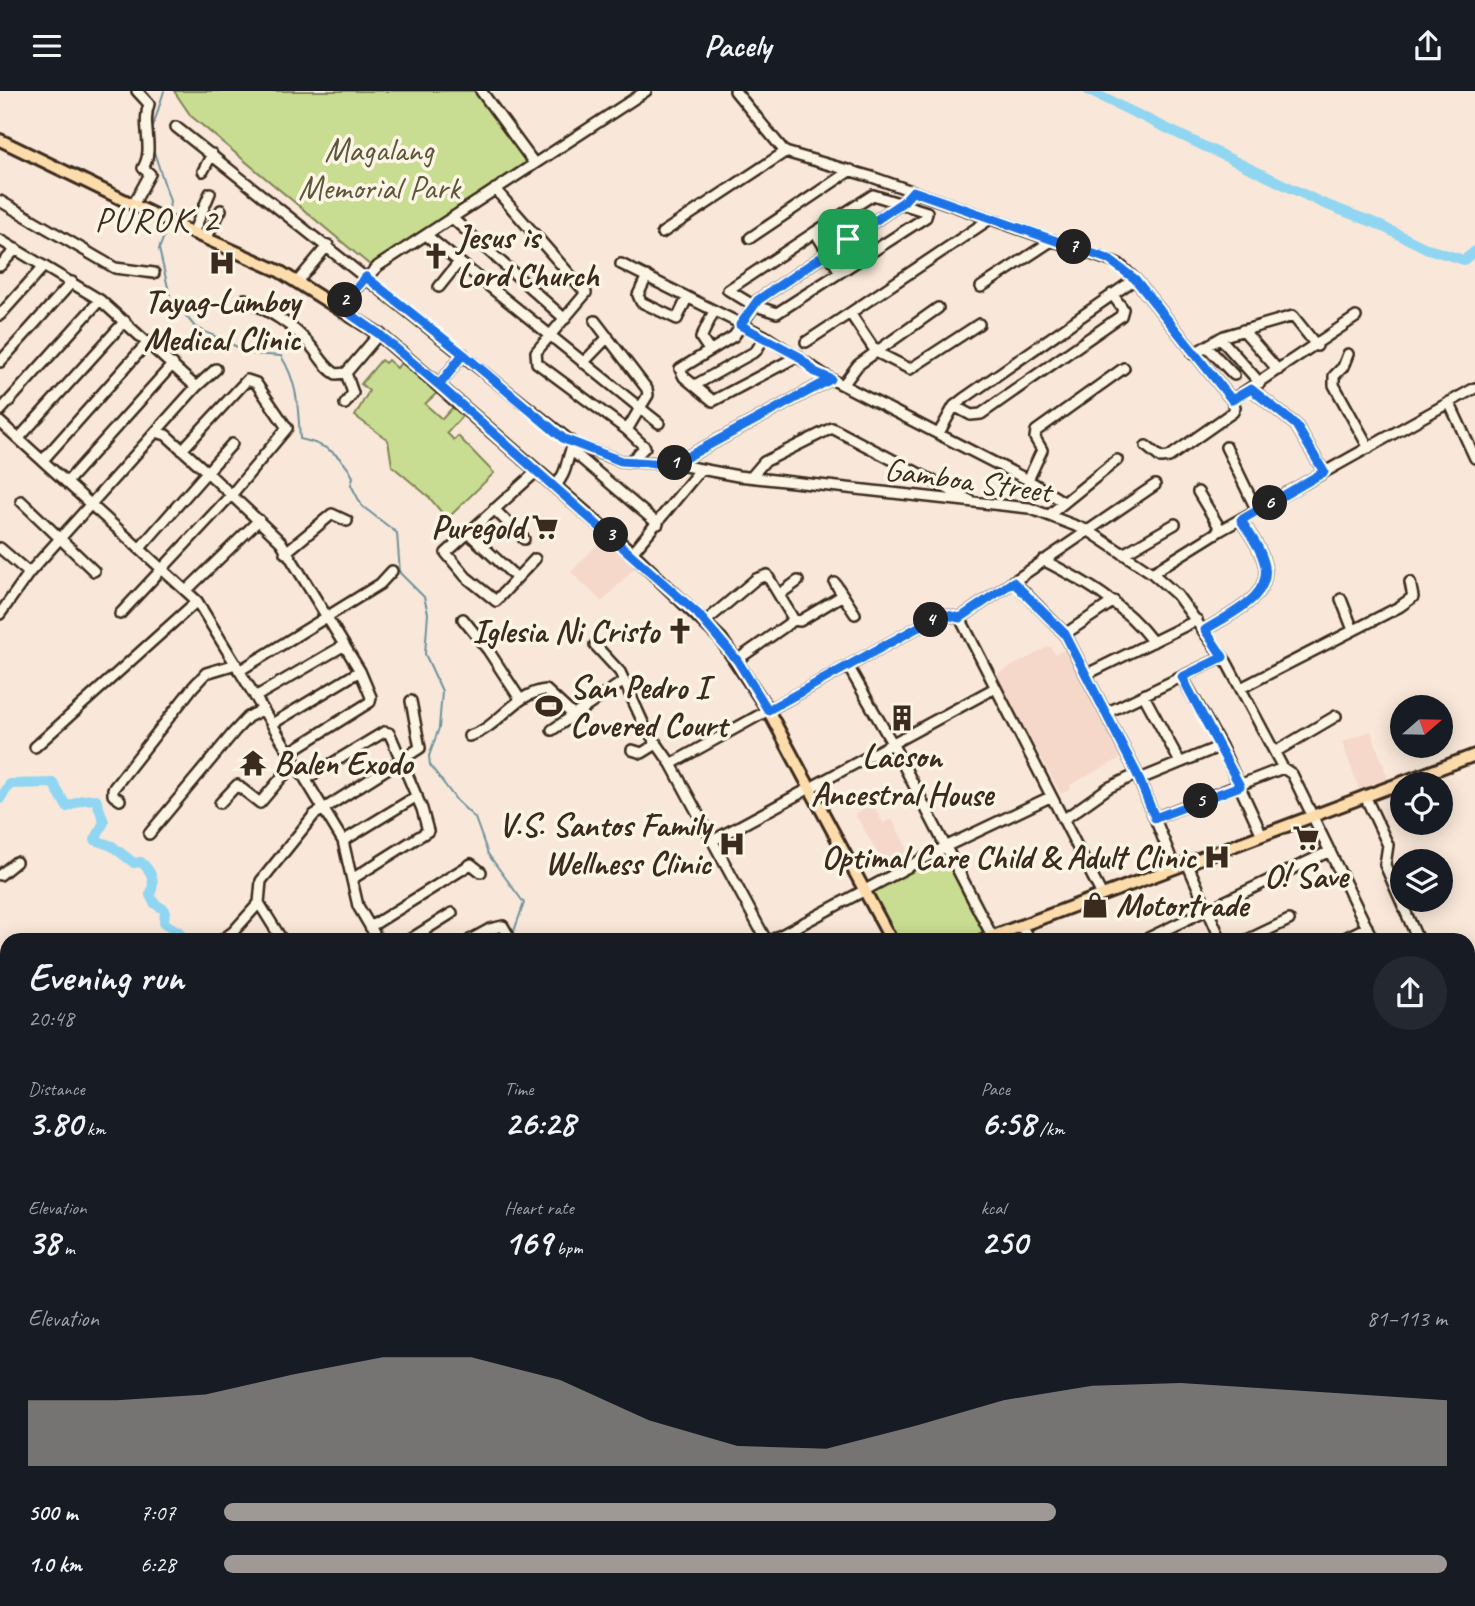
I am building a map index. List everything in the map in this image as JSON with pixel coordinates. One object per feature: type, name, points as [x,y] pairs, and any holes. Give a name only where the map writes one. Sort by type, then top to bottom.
[{"type":"main road","points":[[0,140],[166,221],[298,281],[340,307],[379,334],[632,553],[705,622],[737,660],[768,710],[887,933]]},
{"type":"main road","points":[[1002,933],[1475,754]]},
{"type":"street","points":[[133,205],[149,174],[143,168],[150,157],[145,115],[149,104],[137,91]]},
{"type":"street","points":[[481,91],[534,163]]},
{"type":"street","points":[[340,307],[366,277],[646,91]]},
{"type":"street","points":[[735,91],[785,152],[851,170],[1119,264],[1135,279],[1232,400],[1236,409],[1169,457],[1161,458],[1146,446]]},
{"type":"street","points":[[176,127],[463,354],[658,524]]},
{"type":"street","points":[[662,233],[785,152]]},
{"type":"street","points":[[203,171],[212,153]]},
{"type":"street","points":[[750,238],[851,170]]},
{"type":"street","points":[[495,189],[585,291],[585,296],[536,352],[537,363],[645,445],[631,461]]},
{"type":"street","points":[[798,356],[711,401],[684,377],[681,366],[734,336],[752,305],[903,202],[913,191]]},
{"type":"street","points":[[193,233],[210,193]]},
{"type":"street","points":[[873,195],[903,202],[928,214],[777,313],[752,305],[728,290],[873,195]]},
{"type":"street","points":[[0,201],[115,268],[154,273]]},
{"type":"street","points":[[206,239],[221,211]]},
{"type":"street","points":[[452,218],[565,319]]},
{"type":"street","points":[[806,342],[990,219]]},
{"type":"street","points":[[815,232],[840,272]]},
{"type":"street","points":[[426,235],[659,423]]},
{"type":"street","points":[[0,240],[100,300],[196,387]]},
{"type":"street","points":[[981,287],[1053,240]]},
{"type":"street","points":[[298,281],[328,245]]},
{"type":"street","points":[[0,267],[16,249]]},
{"type":"street","points":[[439,286],[459,262]]},
{"type":"street","points":[[621,264],[765,337],[798,356],[815,372],[939,433],[1062,501]]},
{"type":"street","points":[[0,315],[44,267]]},
{"type":"street","points":[[647,276],[638,295],[641,302],[677,319],[687,298]]},
{"type":"street","points":[[939,433],[954,407],[1135,279]]},
{"type":"street","points":[[0,362],[72,282]]},
{"type":"street","points":[[954,407],[971,415],[981,414],[1121,316],[1123,309],[1112,294]]},
{"type":"street","points":[[245,299],[295,330],[328,369],[340,375],[346,373],[379,334]]},
{"type":"street","points":[[0,411],[100,300]]},
{"type":"street","points":[[844,385],[858,365],[937,308]]},
{"type":"street","points":[[709,350],[701,338],[714,311]]},
{"type":"street","points":[[850,313],[876,352],[910,369],[979,324]]},
{"type":"street","points":[[1193,354],[1220,338],[1293,317],[1317,346]]},
{"type":"street","points":[[1232,400],[1317,346],[1356,317]]},
{"type":"street","points":[[19,438],[125,321]]},
{"type":"street","points":[[595,321],[648,395],[627,430]]},
{"type":"street","points":[[1243,330],[1278,370]]},
{"type":"street","points":[[583,363],[608,337]]},
{"type":"street","points":[[695,385],[756,351],[765,337]]},
{"type":"street","points":[[1220,338],[1260,383]]},
{"type":"street","points":[[43,460],[148,342]]},
{"type":"street","points":[[1207,347],[1234,375]]},
{"type":"street","points":[[439,385],[463,354]]},
{"type":"street","points":[[1348,354],[1343,367],[1334,376],[1335,385],[1370,448]]},
{"type":"street","points":[[67,482],[173,364]]},
{"type":"street","points":[[1028,480],[1042,450],[1035,438],[1036,431],[1124,368]]},
{"type":"street","points":[[0,614],[29,573],[196,387],[216,369]]},
{"type":"street","points":[[345,404],[353,393],[346,373]]},
{"type":"street","points":[[674,464],[831,379]]},
{"type":"street","points":[[120,614],[287,431],[285,422],[256,383],[250,380],[240,385],[182,450]]},
{"type":"street","points":[[1152,573],[1221,530],[1475,388]]},
{"type":"street","points":[[1251,389],[1296,425],[1324,472]]},
{"type":"street","points":[[1449,403],[1475,458]]},
{"type":"street","points":[[0,422],[141,547],[197,601],[343,841],[358,906],[374,933]]},
{"type":"street","points":[[751,476],[764,462],[832,428],[975,503]]},
{"type":"street","points":[[156,432],[166,435],[276,537],[371,691],[370,702],[289,752]]},
{"type":"street","points":[[141,547],[232,444]]},
{"type":"street","points":[[555,487],[569,468],[572,447]]},
{"type":"street","name":"Gamboa Street","points":[[572,447],[631,461],[674,464],[803,484],[1007,505],[1049,515],[1089,531],[1152,573],[1177,595],[1205,630],[1241,688],[1283,768],[1292,775],[1370,933]]},
{"type":"street","points":[[1226,447],[1257,511]]},
{"type":"street","points":[[1049,515],[1062,501],[1117,460]]},
{"type":"street","points":[[632,553],[700,470]]},
{"type":"street","points":[[535,559],[496,601],[481,591],[446,556],[467,533],[537,471]]},
{"type":"street","points":[[671,764],[942,614],[960,618],[1155,485]]},
{"type":"street","points":[[1198,492],[1221,530]]},
{"type":"street","points":[[20,501],[94,571]]},
{"type":"street","points":[[494,509],[524,539]]},
{"type":"street","points":[[285,553],[332,514],[347,521]]},
{"type":"street","points":[[187,590],[259,520]]},
{"type":"street","points":[[1205,630],[1253,599],[1261,589],[1264,559],[1241,520]]},
{"type":"street","points":[[1123,554],[1175,524]]},
{"type":"street","points":[[467,533],[517,578]]},
{"type":"street","points":[[0,548],[29,573]]},
{"type":"street","points":[[1043,560],[1114,601],[1136,619],[1153,642]]},
{"type":"street","points":[[120,800],[113,795],[113,789],[206,673],[238,667],[377,586],[392,571]]},
{"type":"street","points":[[705,622],[763,574],[780,594],[794,621]]},
{"type":"street","points":[[780,594],[798,581]]},
{"type":"street","points":[[1013,582],[1065,634],[1138,776],[1175,868]]},
{"type":"street","points":[[1241,688],[1413,598],[1410,582]]},
{"type":"street","points":[[835,583],[855,614]]},
{"type":"street","points":[[737,660],[794,621],[800,621],[843,595]]},
{"type":"street","points":[[1341,599],[1353,630]]},
{"type":"street","points":[[35,747],[197,601]]},
{"type":"street","points":[[1065,634],[1114,601]]},
{"type":"street","points":[[960,618],[1102,895]]},
{"type":"street","points":[[463,619],[488,650],[520,699]]},
{"type":"street","points":[[1087,674],[1197,620]]},
{"type":"street","points":[[595,645],[620,672],[655,745],[671,764],[762,933]]},
{"type":"street","points":[[255,697],[343,646]]},
{"type":"street","points":[[1106,713],[1223,657]]},
{"type":"street","points":[[848,666],[947,846],[986,933]]},
{"type":"street","points":[[272,724],[360,671]]},
{"type":"street","points":[[1182,677],[1221,746],[1262,835]]},
{"type":"street","points":[[552,730],[624,681]]},
{"type":"street","points":[[712,841],[995,688]]},
{"type":"street","points":[[469,736],[481,731],[520,699],[546,690],[572,714]]},
{"type":"street","points":[[1144,696],[1180,762]]},
{"type":"street","points":[[232,933],[259,902],[261,881],[310,820],[324,808],[420,748],[411,701]]},
{"type":"street","points":[[149,834],[234,732],[248,717],[262,709]]},
{"type":"street","points":[[1275,751],[1336,716]]},
{"type":"street","points":[[306,779],[387,731],[417,796],[428,831],[352,879]]},
{"type":"street","points":[[632,750],[642,753],[655,745]]},
{"type":"street","points":[[1063,820],[1108,788],[1221,746]]},
{"type":"street","points":[[219,803],[237,785],[260,803],[282,777],[297,765]]},
{"type":"street","points":[[1155,818],[1283,768]]},
{"type":"street","points":[[343,841],[417,796]]},
{"type":"street","points":[[1365,796],[1388,845],[1385,865],[1415,933]]},
{"type":"street","points":[[785,933],[947,846],[1050,797]]},
{"type":"street","points":[[1158,933],[1330,851]]},
{"type":"street","points":[[0,875],[16,862]]},
{"type":"street","points":[[1187,863],[1218,933]]},
{"type":"street","points":[[370,927],[471,864],[481,872]]},
{"type":"street","points":[[259,902],[278,933]]},
{"type":"street","points":[[420,933],[452,913]]},
{"type":"street","points":[[1262,933],[1289,920]]},
{"type":"street","points":[[483,933],[503,926],[506,933]]},
{"type":"street","points":[[1021,926],[1026,933]]},
{"type":"street","points":[[1355,933],[1367,927]]},
{"type":"shaded area","points":[[607,534],[638,564],[602,602],[571,572]]},
{"type":"shaded area","points":[[1050,646],[1055,654],[1070,647],[1123,757],[1070,785],[1071,789],[1061,794],[995,675]]},
{"type":"shaded area","points":[[1371,731],[1389,781],[1360,792],[1342,742]]},
{"type":"shaded area","points":[[873,804],[883,823],[892,819],[912,858],[888,871],[855,814]]},
{"type":"green space","name":"Magalang Memorial Park","points":[[174,91],[477,91],[530,162],[371,266],[191,116]]},
{"type":"green space","points":[[381,360],[385,363],[388,360],[397,368],[403,360],[439,391],[425,404],[442,419],[455,405],[464,414],[447,433],[454,440],[458,436],[494,473],[447,519],[429,497],[392,466],[388,440],[355,416],[369,391],[361,384]]},
{"type":"green space","points":[[943,854],[983,932],[894,933],[872,892]]},
{"type":"waterway","points":[[151,133],[164,91]]},
{"type":"waterway","points":[[1089,91],[1322,203],[1375,223],[1428,249],[1464,260],[1475,251]]},
{"type":"waterway","points":[[153,149],[170,201],[168,217]]},
{"type":"waterway","points":[[168,226],[159,249],[170,296],[195,327],[252,354],[281,356],[294,386],[300,439],[325,447],[344,462],[353,477],[351,485],[362,506],[397,533],[400,573],[424,597],[428,613],[425,654],[442,691],[439,728],[429,756],[430,765],[457,801],[475,818],[488,854],[524,903],[513,933]]},
{"type":"waterway","points":[[0,799],[10,784],[53,783],[67,807],[82,800],[96,799],[104,822],[95,840],[112,846],[134,863],[141,862],[145,866],[153,882],[150,895],[154,903],[165,910],[164,923],[180,933]]},
{"type":"place","name":"Jesus is Lord Church","points":[[436,256]]},
{"type":"place","name":"Tayag-Lumboy Medical Clinic","points":[[222,263]]},
{"type":"place","name":"Puregold","points":[[545,527]]},
{"type":"place","name":"Iglesia Ni Cristo","points":[[680,631]]},
{"type":"place","name":"San Pedro I Covered Court","points":[[549,706]]},
{"type":"place","name":"Lacson Ancestral House","points":[[902,718]]},
{"type":"place","name":"Balen Exodo","points":[[253,763]]},
{"type":"place","name":"O! Save","points":[[1306,838]]},
{"type":"place","name":"V.S. Santos Family Wellness Clinic","points":[[732,844]]},
{"type":"place","name":"Optimal Care Child & Adult Clinic","points":[[1217,857]]},
{"type":"place","name":"Motortrade","points":[[1095,905]]},
{"type":"district","name":"PUROK 2","points":[[157,219]]},
{"type":"route","points":[[848,239],[758,300],[740,325],[798,356],[815,372],[831,379],[674,464],[621,461],[564,439],[463,354],[451,371],[439,385],[379,334],[340,307],[366,277],[463,354],[439,385],[697,613],[737,660],[768,710],[942,614],[948,613],[960,618],[1013,582],[1065,634],[1137,774],[1155,818],[1240,786],[1182,677],[1223,657],[1205,630],[1253,599],[1261,589],[1264,559],[1241,520],[1324,472],[1298,428],[1251,389],[1232,400],[1135,279],[1119,264],[1108,259],[913,191],[903,202],[848,239]]}]
